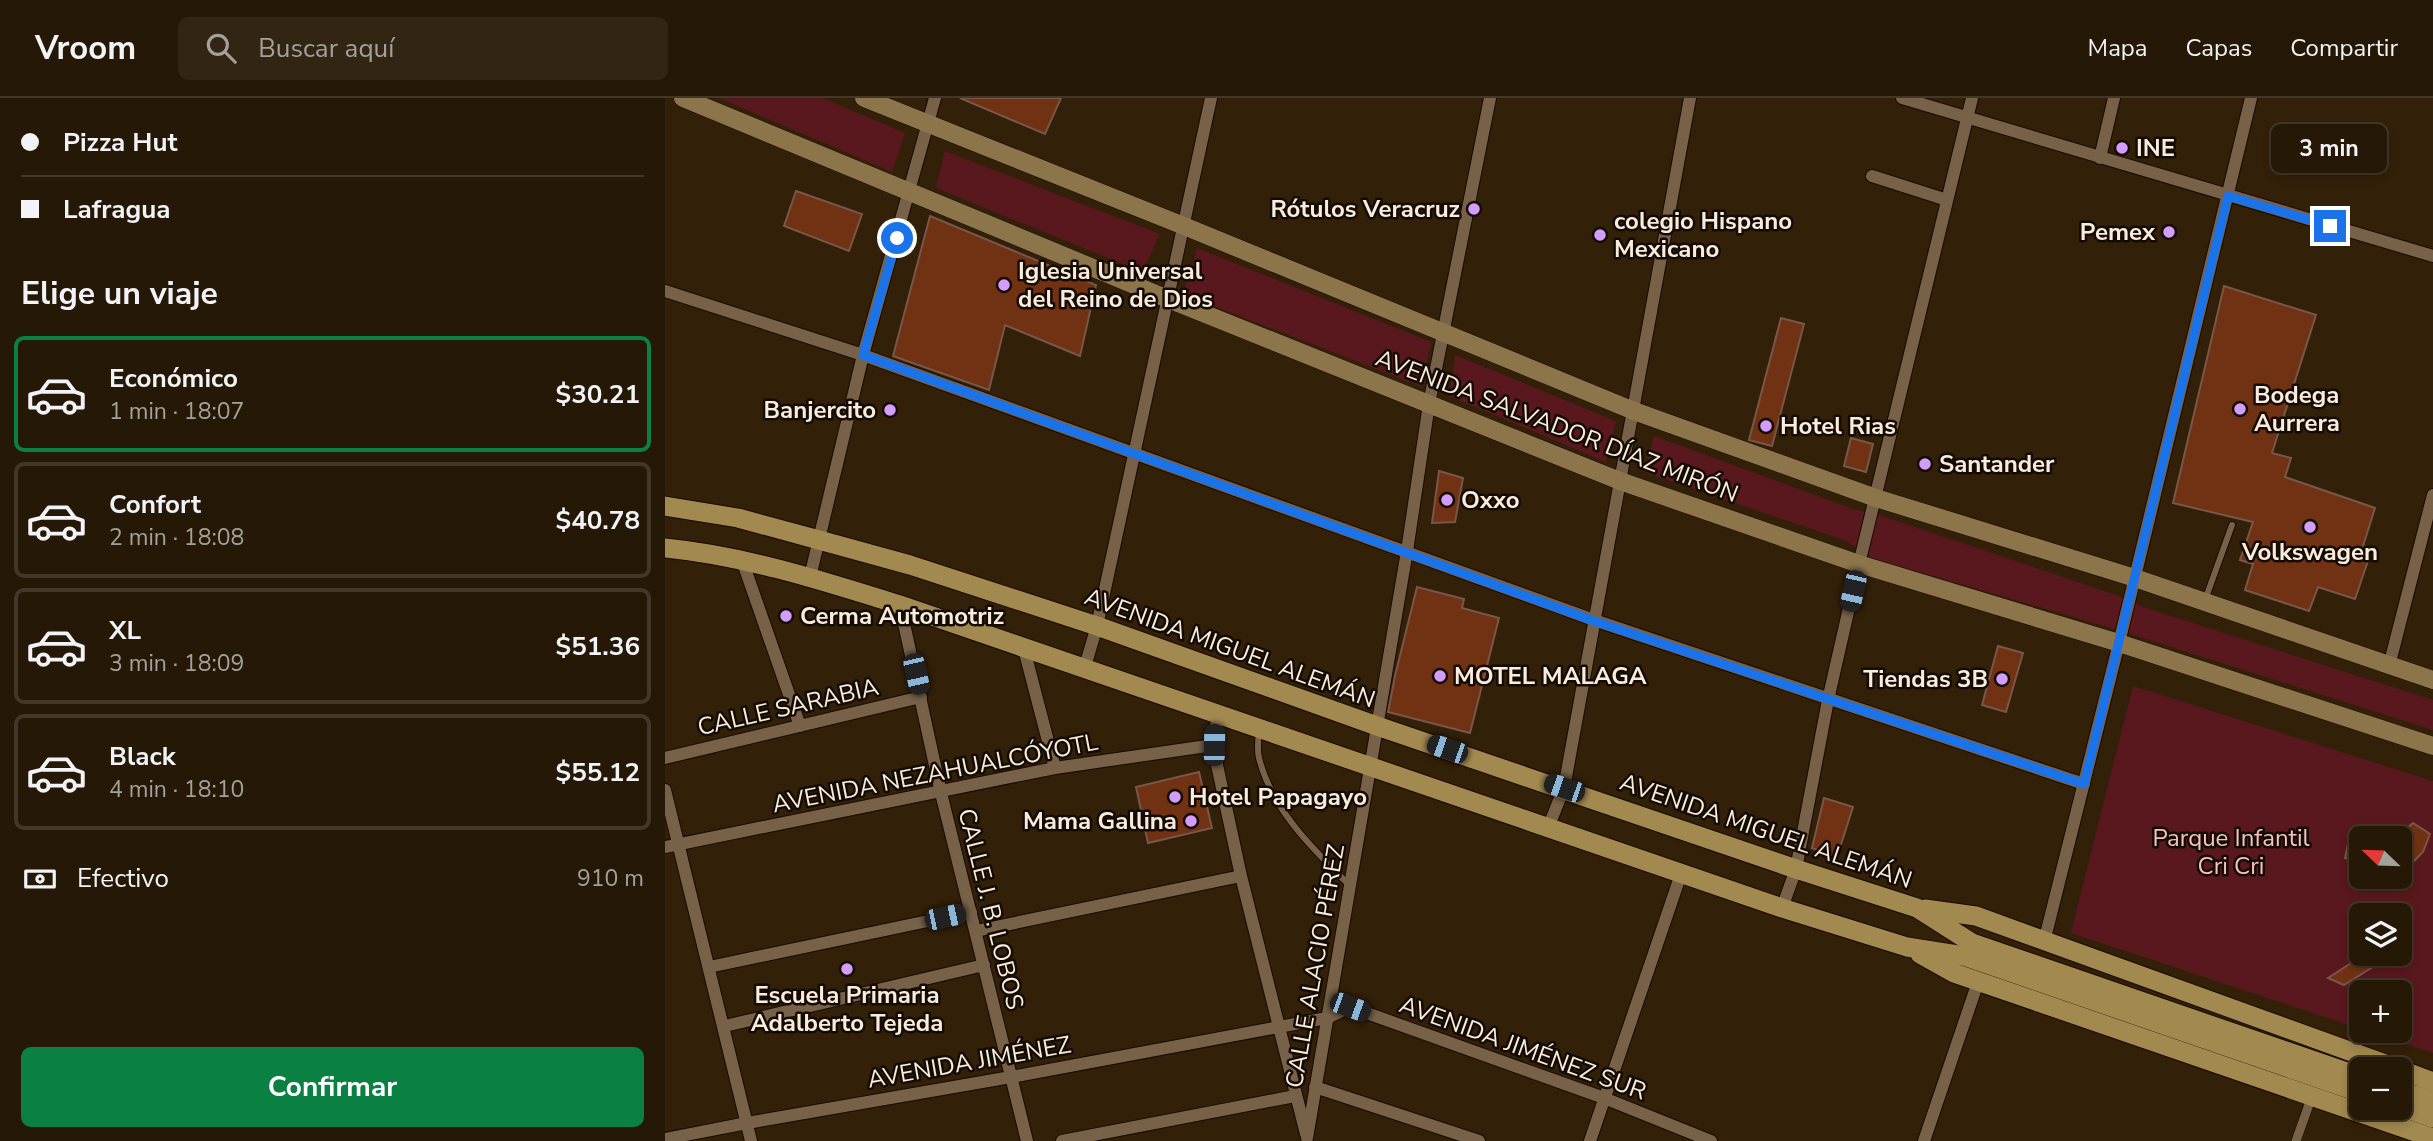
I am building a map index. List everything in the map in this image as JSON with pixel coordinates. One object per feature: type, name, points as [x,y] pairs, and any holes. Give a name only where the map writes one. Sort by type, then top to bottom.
[{"type":"main road","name":"AVENIDA SALVADOR DÍAZ MIRÓN","points":[[683,98],[1168,299],[1620,481],[1859,564],[2119,643],[2433,746]]},
{"type":"main road","name":"AVENIDA SALVADOR DÍAZ MIRÓN","points":[[864,98],[1634,411],[1876,498],[2134,578],[2433,680]]},
{"type":"main road","name":"AVENIDA MIGUEL ALEMÁN","points":[[665,506],[738,518],[910,565],[1097,626],[1377,726],[1917,908],[1972,943],[2349,1088]]},
{"type":"main road","name":"AVENIDA MIGUEL ALEMÁN","points":[[665,548],[742,560],[810,577],[900,605],[1782,908],[1907,947],[1964,956],[2349,1073]]},
{"type":"main road","points":[[1917,908],[1976,916],[2365,1057]]},
{"type":"main road","points":[[1907,947],[1954,973],[1978,982],[2433,1138]]},
{"type":"main road","points":[[2412,1074],[2433,1082]]},
{"type":"main road","points":[[2412,1094],[2433,1101]]},
{"type":"main road","points":[[2412,1111],[2433,1118]]},
{"type":"street","points":[[810,577],[863,355],[936,98]]},
{"type":"street","points":[[1084,670],[1097,626],[1212,98]]},
{"type":"street","name":"CALLE ALACIO PÉREZ","points":[[1307,1139],[1407,551],[1429,404],[1490,98]]},
{"type":"street","points":[[1548,828],[1564,788],[1690,98]]},
{"type":"street","points":[[1902,98],[2433,256]]},
{"type":"street","points":[[1782,908],[1796,869],[1828,700],[1859,564],[1972,98]]},
{"type":"street","points":[[2100,159],[2114,98]]},
{"type":"street","points":[[2044,942],[2251,98]]},
{"type":"street","points":[[1872,176],[1947,200]]},
{"type":"street","points":[[665,291],[863,355],[1594,621],[2084,784]]},
{"type":"street","points":[[2389,666],[2433,495]]},
{"type":"street","points":[[742,560],[800,726]]},
{"type":"street","name":"CALLE J. B. LOBOS","points":[[900,605],[941,793],[1027,1141]]},
{"type":"street","points":[[1024,649],[1055,768]]},
{"type":"street","name":"CALLE SARABIA","points":[[665,758],[921,698]]},
{"type":"street","points":[[1218,715],[1214,745],[1241,876],[1307,1139]]},
{"type":"street","name":"AVENIDA NEZAHUALCÓYOTL","points":[[671,846],[1055,768],[1214,745]]},
{"type":"street","points":[[665,790],[671,846],[709,967],[751,1141]]},
{"type":"street","points":[[1590,1141],[1681,874]]},
{"type":"street","points":[[976,931],[1241,876]]},
{"type":"street","points":[[709,967],[971,912]]},
{"type":"street","points":[[725,1026],[984,965]]},
{"type":"street","points":[[1924,1141],[1978,982]]},
{"type":"street","name":"AVENIDA JIMÉNEZ SUR","points":[[1280,1026],[1327,1018],[1350,1007],[1604,1098],[1711,1141]]},
{"type":"street","name":"AVENIDA JIMÉNEZ","points":[[665,1139],[1280,1026]]},
{"type":"street","points":[[1315,1087],[1479,1141]]},
{"type":"street","points":[[1062,1141],[1295,1096]]},
{"type":"street","points":[[2296,1141],[2312,1096]]},
{"type":"lane","points":[[2205,602],[2232,525]]},
{"type":"lane","points":[[1259,729],[1258,757],[1283,810],[1305,842],[1350,886]]},
{"type":"green space","points":[[719,98],[822,98],[905,133],[892,172]]},
{"type":"green space","points":[[945,151],[1160,234],[1142,272],[936,188]]},
{"type":"green space","points":[[1197,248],[1431,342],[1422,387],[1183,294]]},
{"type":"green space","points":[[1455,355],[1616,421],[1606,462],[1449,396]]},
{"type":"green space","points":[[1654,436],[1853,509],[1882,516],[2119,596],[2146,608],[2433,700],[2433,730],[2111,628],[1872,558],[1844,540],[1644,472]]},
{"type":"green space","name":"Parque Infantil Cri Cri","points":[[2133,686],[2433,781],[2433,1053],[2403,1043],[2412,1043],[2412,980],[2349,980],[2349,1025],[2071,933]]},
{"type":"building","points":[[960,98],[1061,98],[1045,134]]},
{"type":"building","points":[[796,191],[862,214],[849,251],[784,226]]},
{"type":"building","name":"Iglesia Universal del Reino de Dios","points":[[930,216],[1096,285],[1080,356],[1005,325],[989,390],[893,356]]},
{"type":"building","points":[[2224,286],[2316,315],[2272,453],[2291,458],[2285,477],[2375,508],[2363,546],[2372,549],[2355,599],[2318,587],[2309,611],[2245,590],[2253,564],[2240,560],[2253,522],[2173,503]]},
{"type":"building","points":[[1781,318],[1804,324],[1772,446],[1749,440]]},
{"type":"building","points":[[1851,438],[1873,444],[1866,472],[1844,466]]},
{"type":"building","name":"Oxxo","points":[[1439,471],[1463,478],[1455,522],[1432,523]]},
{"type":"building","name":"MOTEL MALAGA","points":[[1417,587],[1464,599],[1462,608],[1499,618],[1470,733],[1388,712]]},
{"type":"building","name":"Tiendas 3B","points":[[1998,646],[2023,653],[2006,712],[1982,705]]},
{"type":"building","points":[[1199,772],[1212,828],[1148,843],[1136,787]]},
{"type":"building","points":[[1824,798],[1853,807],[1837,857],[1812,848]]},
{"type":"building","points":[[2413,823],[2430,834],[2423,852],[2412,863],[2412,826],[2410,826]]},
{"type":"building","points":[[2349,840],[2349,859],[2345,858]]},
{"type":"building","points":[[2349,964],[2374,966],[2344,985],[2328,978]]},
{"type":"place","name":"INE","points":[[2122,148]]},
{"type":"place","name":"Rótulos Veracruz","points":[[1474,209]]},
{"type":"place","name":"Pemex","points":[[2169,232]]},
{"type":"place","name":"colegio Hispano Mexicano","points":[[1600,235]]},
{"type":"place","name":"Iglesia Universal del Reino de Dios","points":[[1004,285]]},
{"type":"place","name":"Bodega Aurrera","points":[[2240,409]]},
{"type":"place","name":"Banjercito","points":[[890,410]]},
{"type":"place","name":"Hotel Rias","points":[[1766,426]]},
{"type":"place","name":"Santander","points":[[1925,464]]},
{"type":"place","name":"Oxxo","points":[[1447,500]]},
{"type":"place","name":"Volkswagen","points":[[2310,527]]},
{"type":"place","name":"Cerma Automotriz","points":[[786,616]]},
{"type":"place","name":"MOTEL MALAGA","points":[[1440,676]]},
{"type":"place","name":"Tiendas 3B","points":[[2002,679]]},
{"type":"place","name":"Hotel Papagayo","points":[[1175,797]]},
{"type":"place","name":"Mama Gallina","points":[[1191,821]]},
{"type":"place","name":"Escuela Primaria Adalberto Tejeda","points":[[847,969]]},
{"type":"route","points":[[897,238],[863,355],[1594,621],[2084,784],[2228,196],[2330,226]]}]
